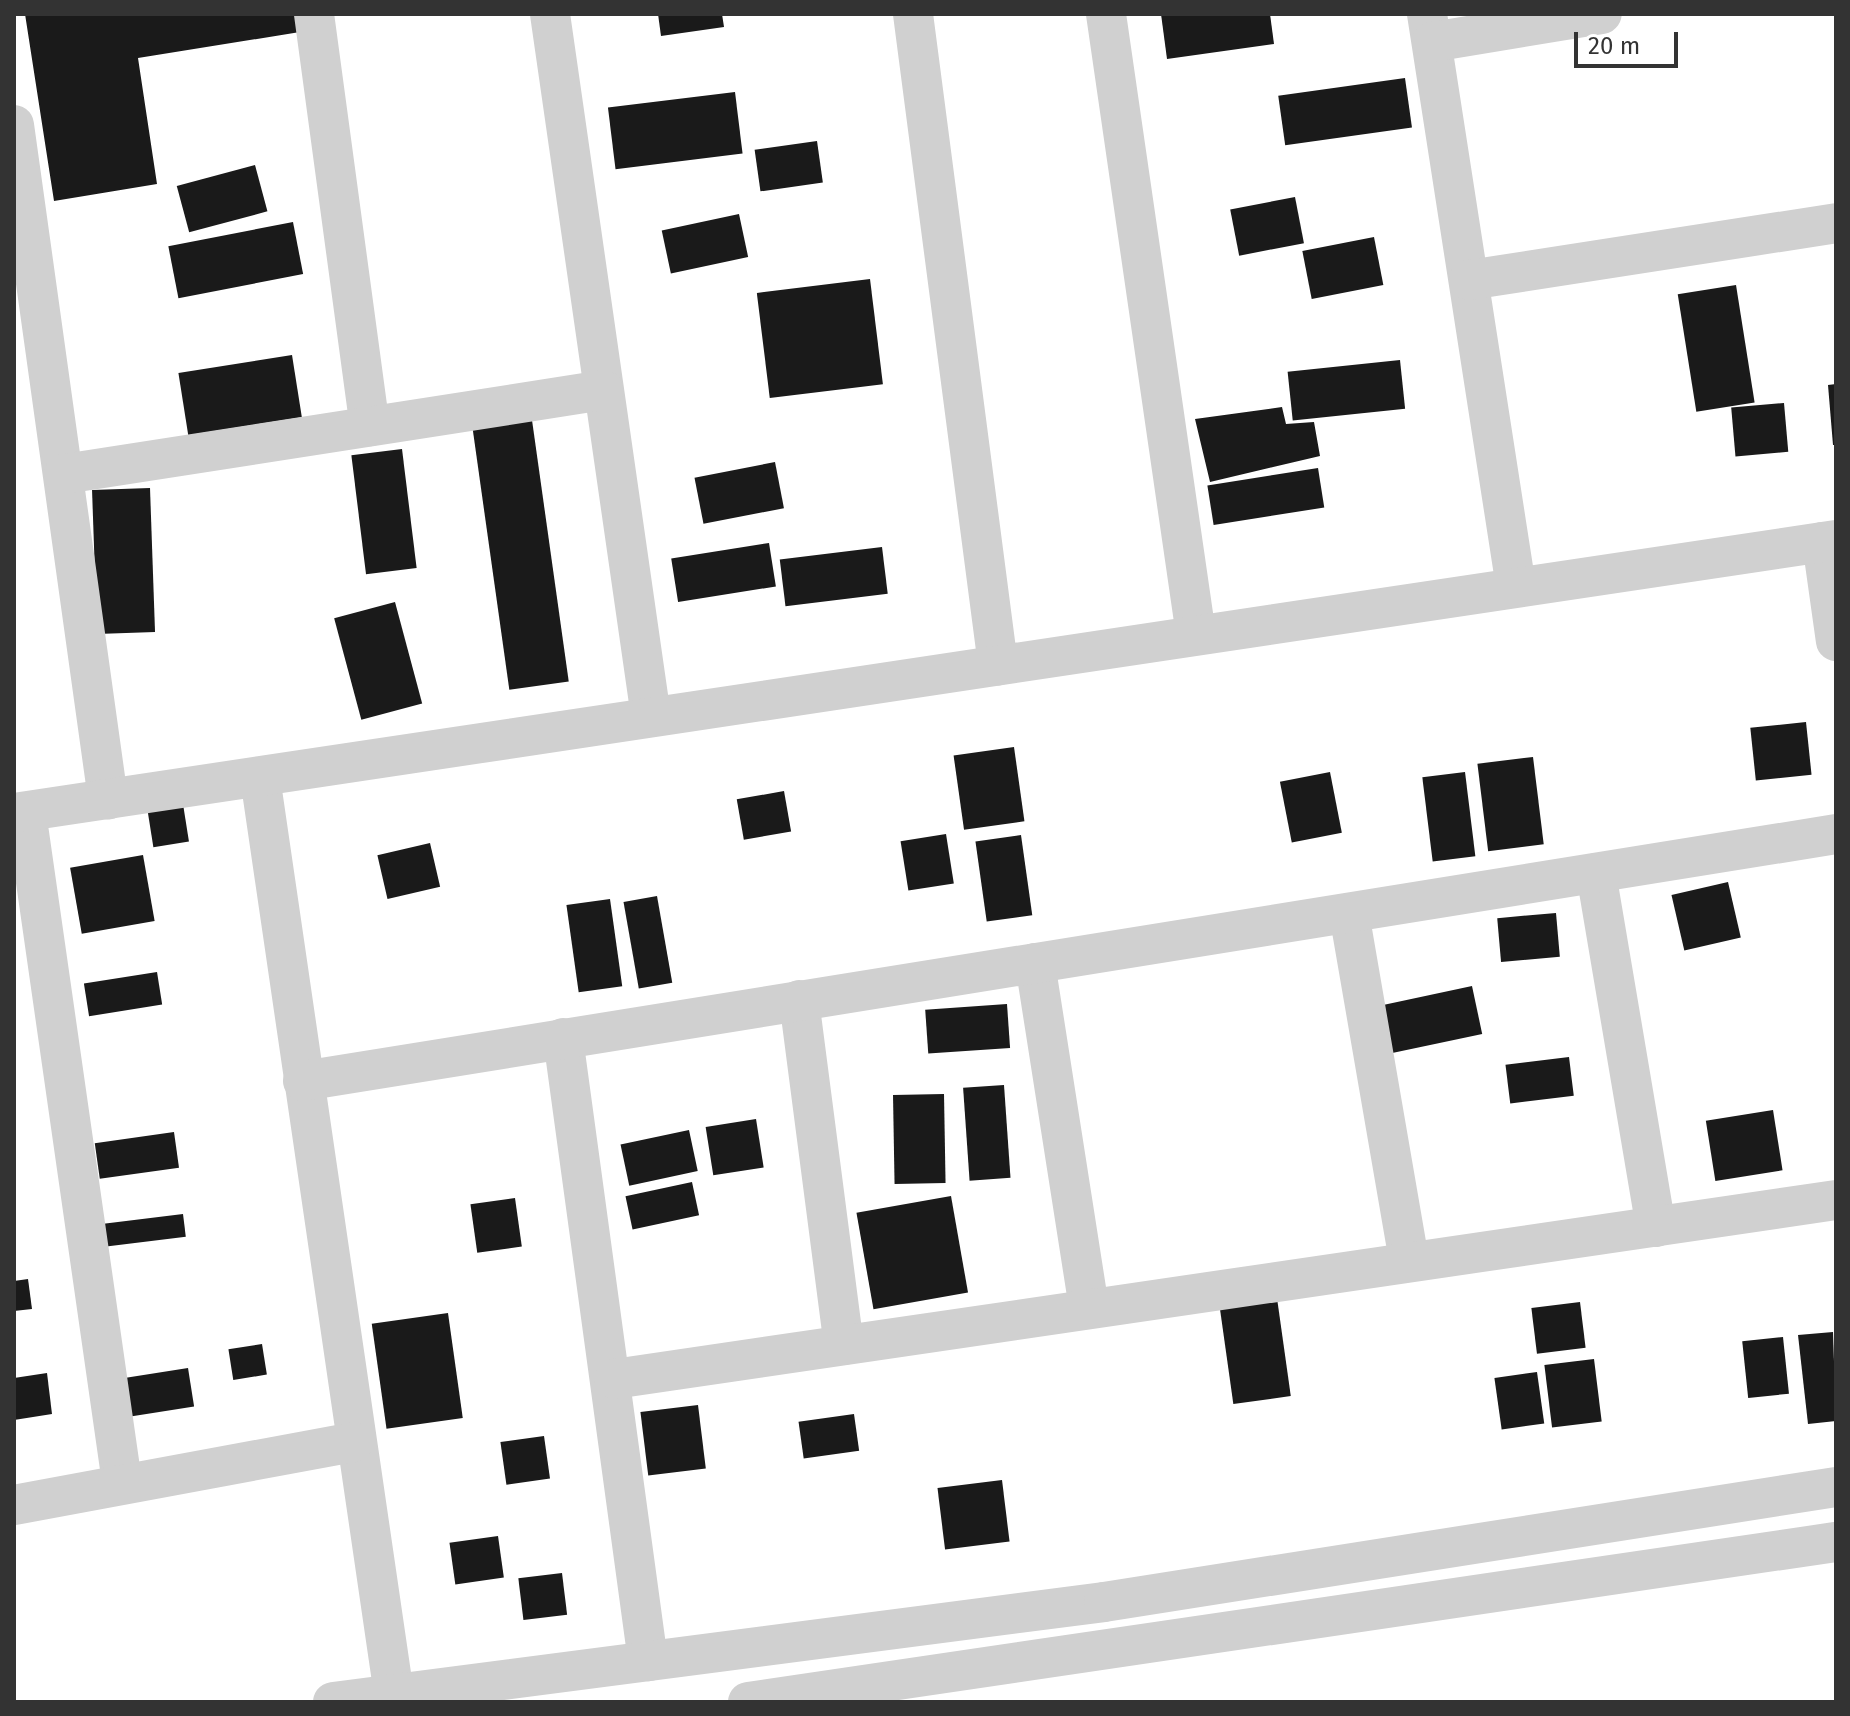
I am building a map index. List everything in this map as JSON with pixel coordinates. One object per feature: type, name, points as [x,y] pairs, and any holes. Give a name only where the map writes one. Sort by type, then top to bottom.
[{"type":"street","points":[[314,14],[370,426]]},
{"type":"street","points":[[550,14],[651,717]]},
{"type":"street","points":[[913,14],[998,665]]},
{"type":"street","points":[[1106,14],[1196,635]]},
{"type":"street","points":[[1516,587],[1430,28],[1602,14]]},
{"type":"street","points":[[14,125],[108,799]]},
{"type":"street","points":[[1469,280],[1836,223]]},
{"type":"street","points":[[64,474],[604,390]]},
{"type":"street","points":[[122,1482],[20,813],[1829,541],[1836,641]]},
{"type":"street","points":[[260,777],[353,1442],[394,1694]]},
{"type":"street","points":[[303,1081],[1836,834]]},
{"type":"street","points":[[1596,873],[1656,1227]]},
{"type":"street","points":[[1349,913],[1409,1262]]},
{"type":"street","points":[[1035,963],[1089,1309]]},
{"type":"street","points":[[799,1000],[844,1345]]},
{"type":"street","points":[[563,1038],[614,1379],[648,1661]]},
{"type":"street","points":[[614,1379],[1836,1200]]},
{"type":"street","points":[[14,1505],[122,1482],[353,1442]]},
{"type":"street","points":[[333,1702],[1104,1602],[1836,1487]]},
{"type":"street","points":[[748,1702],[1836,1542]]},
{"type":"street","points":[[789,1643],[796,1694]]},
{"type":"building","points":[[25,14],[297,14],[300,32],[138,58],[157,184],[54,201]]},
{"type":"building","points":[[658,14],[722,14],[724,27],[661,36]]},
{"type":"building","points":[[1161,14],[1270,14],[1274,44],[1167,59]]},
{"type":"building","points":[[1405,78],[1412,128],[1285,145],[1278,96]]},
{"type":"building","points":[[735,92],[743,154],[616,169],[608,108]]},
{"type":"building","points":[[817,141],[823,183],[760,191],[755,150]]},
{"type":"building","points":[[255,165],[267,211],[189,232],[177,186]]},
{"type":"building","points":[[1295,197],[1304,243],[1239,256],[1230,210]]},
{"type":"building","points":[[739,214],[748,257],[671,273],[662,230]]},
{"type":"building","points":[[293,222],[303,274],[178,298],[168,246]]},
{"type":"building","points":[[1374,237],[1383,285],[1312,299],[1302,251]]},
{"type":"building","points":[[870,279],[883,384],[770,398],[757,293]]},
{"type":"building","points":[[1736,285],[1755,403],[1696,412],[1678,294]]},
{"type":"building","points":[[292,355],[302,417],[188,435],[178,373]]},
{"type":"building","points":[[1400,360],[1405,409],[1293,421],[1288,372]]},
{"type":"building","points":[[1836,384],[1836,445],[1833,445],[1828,385]]},
{"type":"building","points":[[1784,403],[1788,452],[1735,456],[1731,408]]},
{"type":"building","points":[[1282,407],[1286,424],[1314,422],[1320,456],[1210,482],[1195,419]]},
{"type":"building","points":[[532,420],[569,681],[509,690],[473,428]]},
{"type":"building","points":[[402,449],[417,568],[366,574],[351,455]]},
{"type":"building","points":[[775,462],[784,508],[703,524],[695,478]]},
{"type":"building","points":[[1318,468],[1324,508],[1214,525],[1207,486]]},
{"type":"building","points":[[150,488],[155,632],[97,634],[92,490]]},
{"type":"building","points":[[769,543],[776,586],[678,602],[671,558]]},
{"type":"building","points":[[882,547],[888,594],[785,606],[780,560]]},
{"type":"building","points":[[395,602],[422,703],[361,720],[334,618]]},
{"type":"building","points":[[1806,722],[1812,775],[1756,781],[1750,728]]},
{"type":"building","points":[[1014,747],[1024,821],[964,830],[954,755]]},
{"type":"building","points":[[1533,757],[1544,844],[1488,851],[1477,764]]},
{"type":"building","points":[[1330,772],[1342,833],[1292,843],[1280,782]]},
{"type":"building","points":[[1465,772],[1475,856],[1433,862],[1422,777]]},
{"type":"building","points":[[784,791],[791,831],[744,840],[737,799]]},
{"type":"building","points":[[183,804],[189,842],[153,847],[147,810]]},
{"type":"building","points":[[946,834],[954,883],[908,891],[901,841]]},
{"type":"building","points":[[1021,835],[1032,915],[987,922],[975,841]]},
{"type":"building","points":[[430,843],[440,887],[388,899],[377,855]]},
{"type":"building","points":[[143,855],[155,921],[82,934],[70,868]]},
{"type":"building","points":[[1728,882],[1741,938],[1684,951],[1671,895]]},
{"type":"building","points":[[657,896],[672,983],[639,989],[624,902]]},
{"type":"building","points":[[610,899],[622,986],[579,992],[566,905]]},
{"type":"building","points":[[1556,913],[1560,957],[1501,962],[1497,918]]},
{"type":"building","points":[[157,972],[162,1005],[89,1016],[84,984]]},
{"type":"building","points":[[1472,986],[1482,1034],[1386,1054],[1376,1006]]},
{"type":"building","points":[[1007,1004],[1010,1048],[928,1054],[925,1010]]},
{"type":"building","points":[[1569,1057],[1574,1096],[1510,1104],[1505,1065]]},
{"type":"building","points":[[1004,1085],[1010,1178],[970,1181],[963,1088]]},
{"type":"building","points":[[944,1094],[946,1183],[895,1184],[893,1095]]},
{"type":"building","points":[[1773,1110],[1783,1170],[1715,1181],[1706,1121]]},
{"type":"building","points":[[756,1119],[764,1167],[713,1175],[706,1127]]},
{"type":"building","points":[[689,1130],[698,1171],[629,1186],[621,1145]]},
{"type":"building","points":[[174,1132],[179,1168],[100,1179],[95,1143]]},
{"type":"building","points":[[692,1182],[699,1215],[633,1229],[625,1196]]},
{"type":"building","points":[[951,1196],[968,1293],[873,1309],[856,1213]]},
{"type":"building","points":[[515,1198],[522,1247],[477,1253],[470,1204]]},
{"type":"building","points":[[183,1214],[186,1237],[106,1247],[104,1224]]},
{"type":"building","points":[[28,1279],[32,1309],[14,1311],[14,1281]]},
{"type":"building","points":[[1277,1298],[1291,1396],[1233,1404],[1220,1306]]},
{"type":"building","points":[[1580,1302],[1586,1348],[1537,1354],[1531,1308]]},
{"type":"building","points":[[448,1313],[463,1418],[387,1429],[372,1324]]},
{"type":"building","points":[[1833,1332],[1836,1421],[1808,1424],[1798,1335]]},
{"type":"building","points":[[1783,1337],[1789,1394],[1748,1398],[1742,1341]]},
{"type":"building","points":[[262,1344],[267,1375],[233,1380],[228,1349]]},
{"type":"building","points":[[1594,1359],[1602,1422],[1552,1428],[1544,1365]]},
{"type":"building","points":[[188,1368],[194,1407],[121,1418],[115,1380]]},
{"type":"building","points":[[1537,1372],[1544,1423],[1502,1429],[1494,1378]]},
{"type":"building","points":[[47,1373],[52,1414],[14,1420],[14,1378]]},
{"type":"building","points":[[698,1405],[706,1469],[648,1476],[640,1412]]},
{"type":"building","points":[[854,1414],[859,1451],[804,1458],[799,1422]]},
{"type":"building","points":[[544,1436],[550,1479],[506,1485],[500,1442]]},
{"type":"building","points":[[1002,1480],[1010,1542],[945,1549],[937,1488]]},
{"type":"building","points":[[498,1536],[504,1578],[455,1584],[449,1543]]},
{"type":"building","points":[[562,1573],[567,1615],[523,1620],[518,1578]]}]
